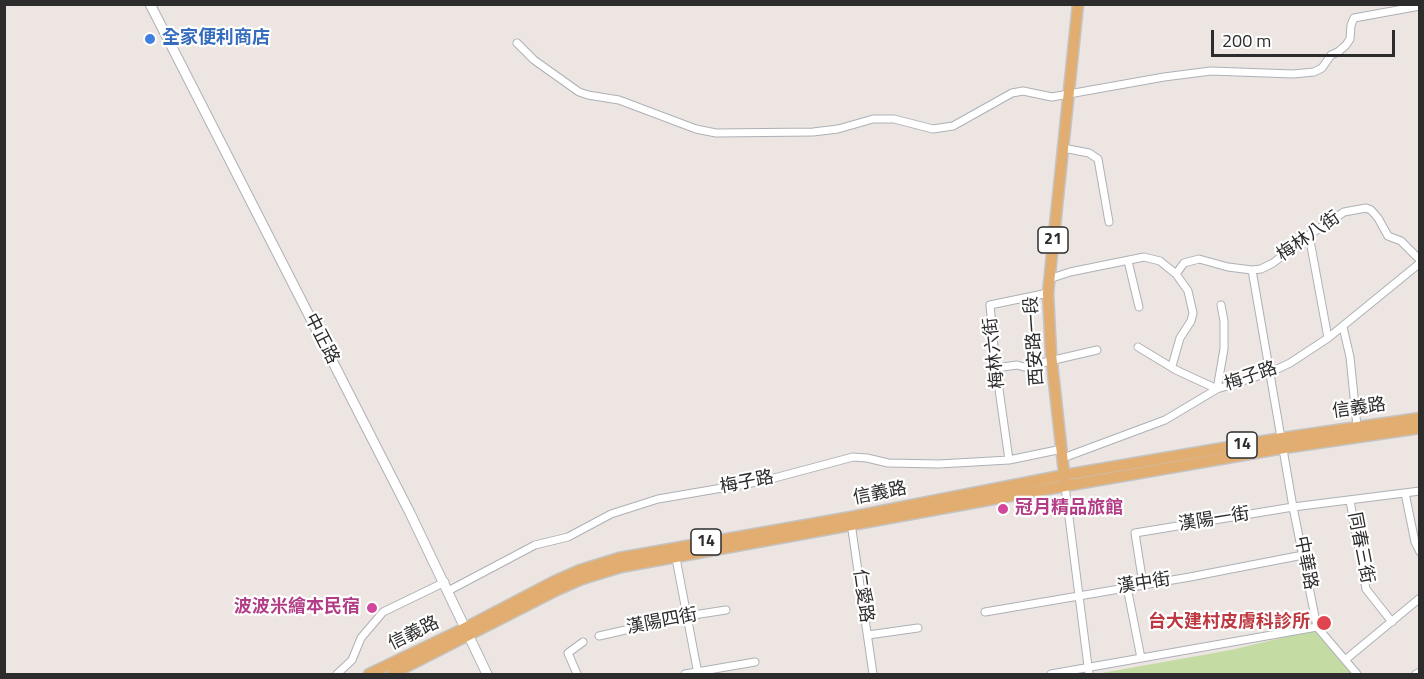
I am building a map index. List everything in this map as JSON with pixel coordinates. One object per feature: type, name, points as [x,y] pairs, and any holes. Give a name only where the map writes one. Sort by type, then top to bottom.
[{"type":"main road","name":"西安路一段","points":[[1065,480],[1051,362],[1048,293],[1078,4]]},
{"type":"main road","name":"信義路","points":[[369,675],[582,579],[675,553],[1065,480],[1283,443],[1357,426],[1419,418]]},
{"type":"main road","name":"信義路","points":[[1283,443],[1419,428]]},
{"type":"main road","name":"信義路","points":[[392,675],[467,631]]},
{"type":"street","name":"中正路","points":[[150,4],[446,586],[488,675]]},
{"type":"street","points":[[517,44],[534,60],[579,92],[619,100],[696,129],[716,133],[813,132],[838,129],[873,119],[894,119],[933,129],[953,126],[1012,93],[1023,91],[1052,97],[1211,71],[1293,74],[1314,72],[1322,68],[1331,55],[1346,45],[1350,39],[1354,18],[1419,6]]},
{"type":"street","points":[[1064,148],[1089,153],[1098,159],[1109,222]]},
{"type":"street","name":"梅林八街","points":[[1252,270],[1274,263],[1347,211],[1369,209],[1387,234],[1401,241],[1419,262]]},
{"type":"street","points":[[1309,236],[1328,338]]},
{"type":"street","points":[[1049,279],[1070,272],[1144,257],[1160,261],[1176,274],[1188,291],[1193,313],[1191,321],[1180,338],[1172,366]]},
{"type":"street","points":[[1176,274],[1184,262],[1199,259],[1228,267],[1252,270]]},
{"type":"street","points":[[1128,261],[1139,307]]},
{"type":"street","name":"梅子路","points":[[337,675],[352,660],[361,638],[383,612],[535,545],[568,537],[611,514],[658,499],[763,481],[853,458],[906,464],[1009,460],[1062,453],[1166,420],[1217,389],[1271,372],[1290,363],[1343,327],[1419,262]]},
{"type":"street","name":"中華路","points":[[1252,270],[1293,507],[1317,627],[1357,675]]},
{"type":"street","name":"梅林六街","points":[[1009,460],[990,305],[1048,293]]},
{"type":"street","points":[[1138,346],[1176,370],[1217,389],[1224,349],[1224,321],[1221,305]]},
{"type":"street","points":[[1343,327],[1350,357],[1357,426]]},
{"type":"street","points":[[996,368],[1017,365],[1024,367],[1097,350]]},
{"type":"street","name":"西安路一段","points":[[1065,480],[1089,671]]},
{"type":"street","name":"漢陽一街","points":[[1143,584],[1135,533],[1293,507],[1419,491]]},
{"type":"street","points":[[1405,493],[1419,552]]},
{"type":"street","name":"同春三街","points":[[1350,501],[1366,589],[1392,622]]},
{"type":"street","name":"仁愛路","points":[[851,521],[873,675]]},
{"type":"street","points":[[675,553],[698,673]]},
{"type":"street","name":"漢中街","points":[[985,612],[1303,555]]},
{"type":"street","points":[[1127,587],[1141,658]]},
{"type":"street","points":[[1345,660],[1419,598]]},
{"type":"street","name":"漢陽四街","points":[[598,636],[687,616],[726,610]]},
{"type":"street","points":[[1052,675],[1089,671],[1141,658],[1317,627]]},
{"type":"street","points":[[868,634],[918,628]]},
{"type":"street","points":[[577,675],[568,653],[583,642]]},
{"type":"street","points":[[685,675],[755,662]]},
{"type":"green space","points":[[1314,630],[1351,674],[1096,674],[1231,650]]},
{"type":"place","name":"全家便利商店","points":[[150,39]]},
{"type":"place","name":"冠月精品旅館","points":[[1003,509]]},
{"type":"place","name":"波波米繪本民宿","points":[[372,608]]},
{"type":"place","name":"台大建村皮膚科診所","points":[[1324,623]]}]
